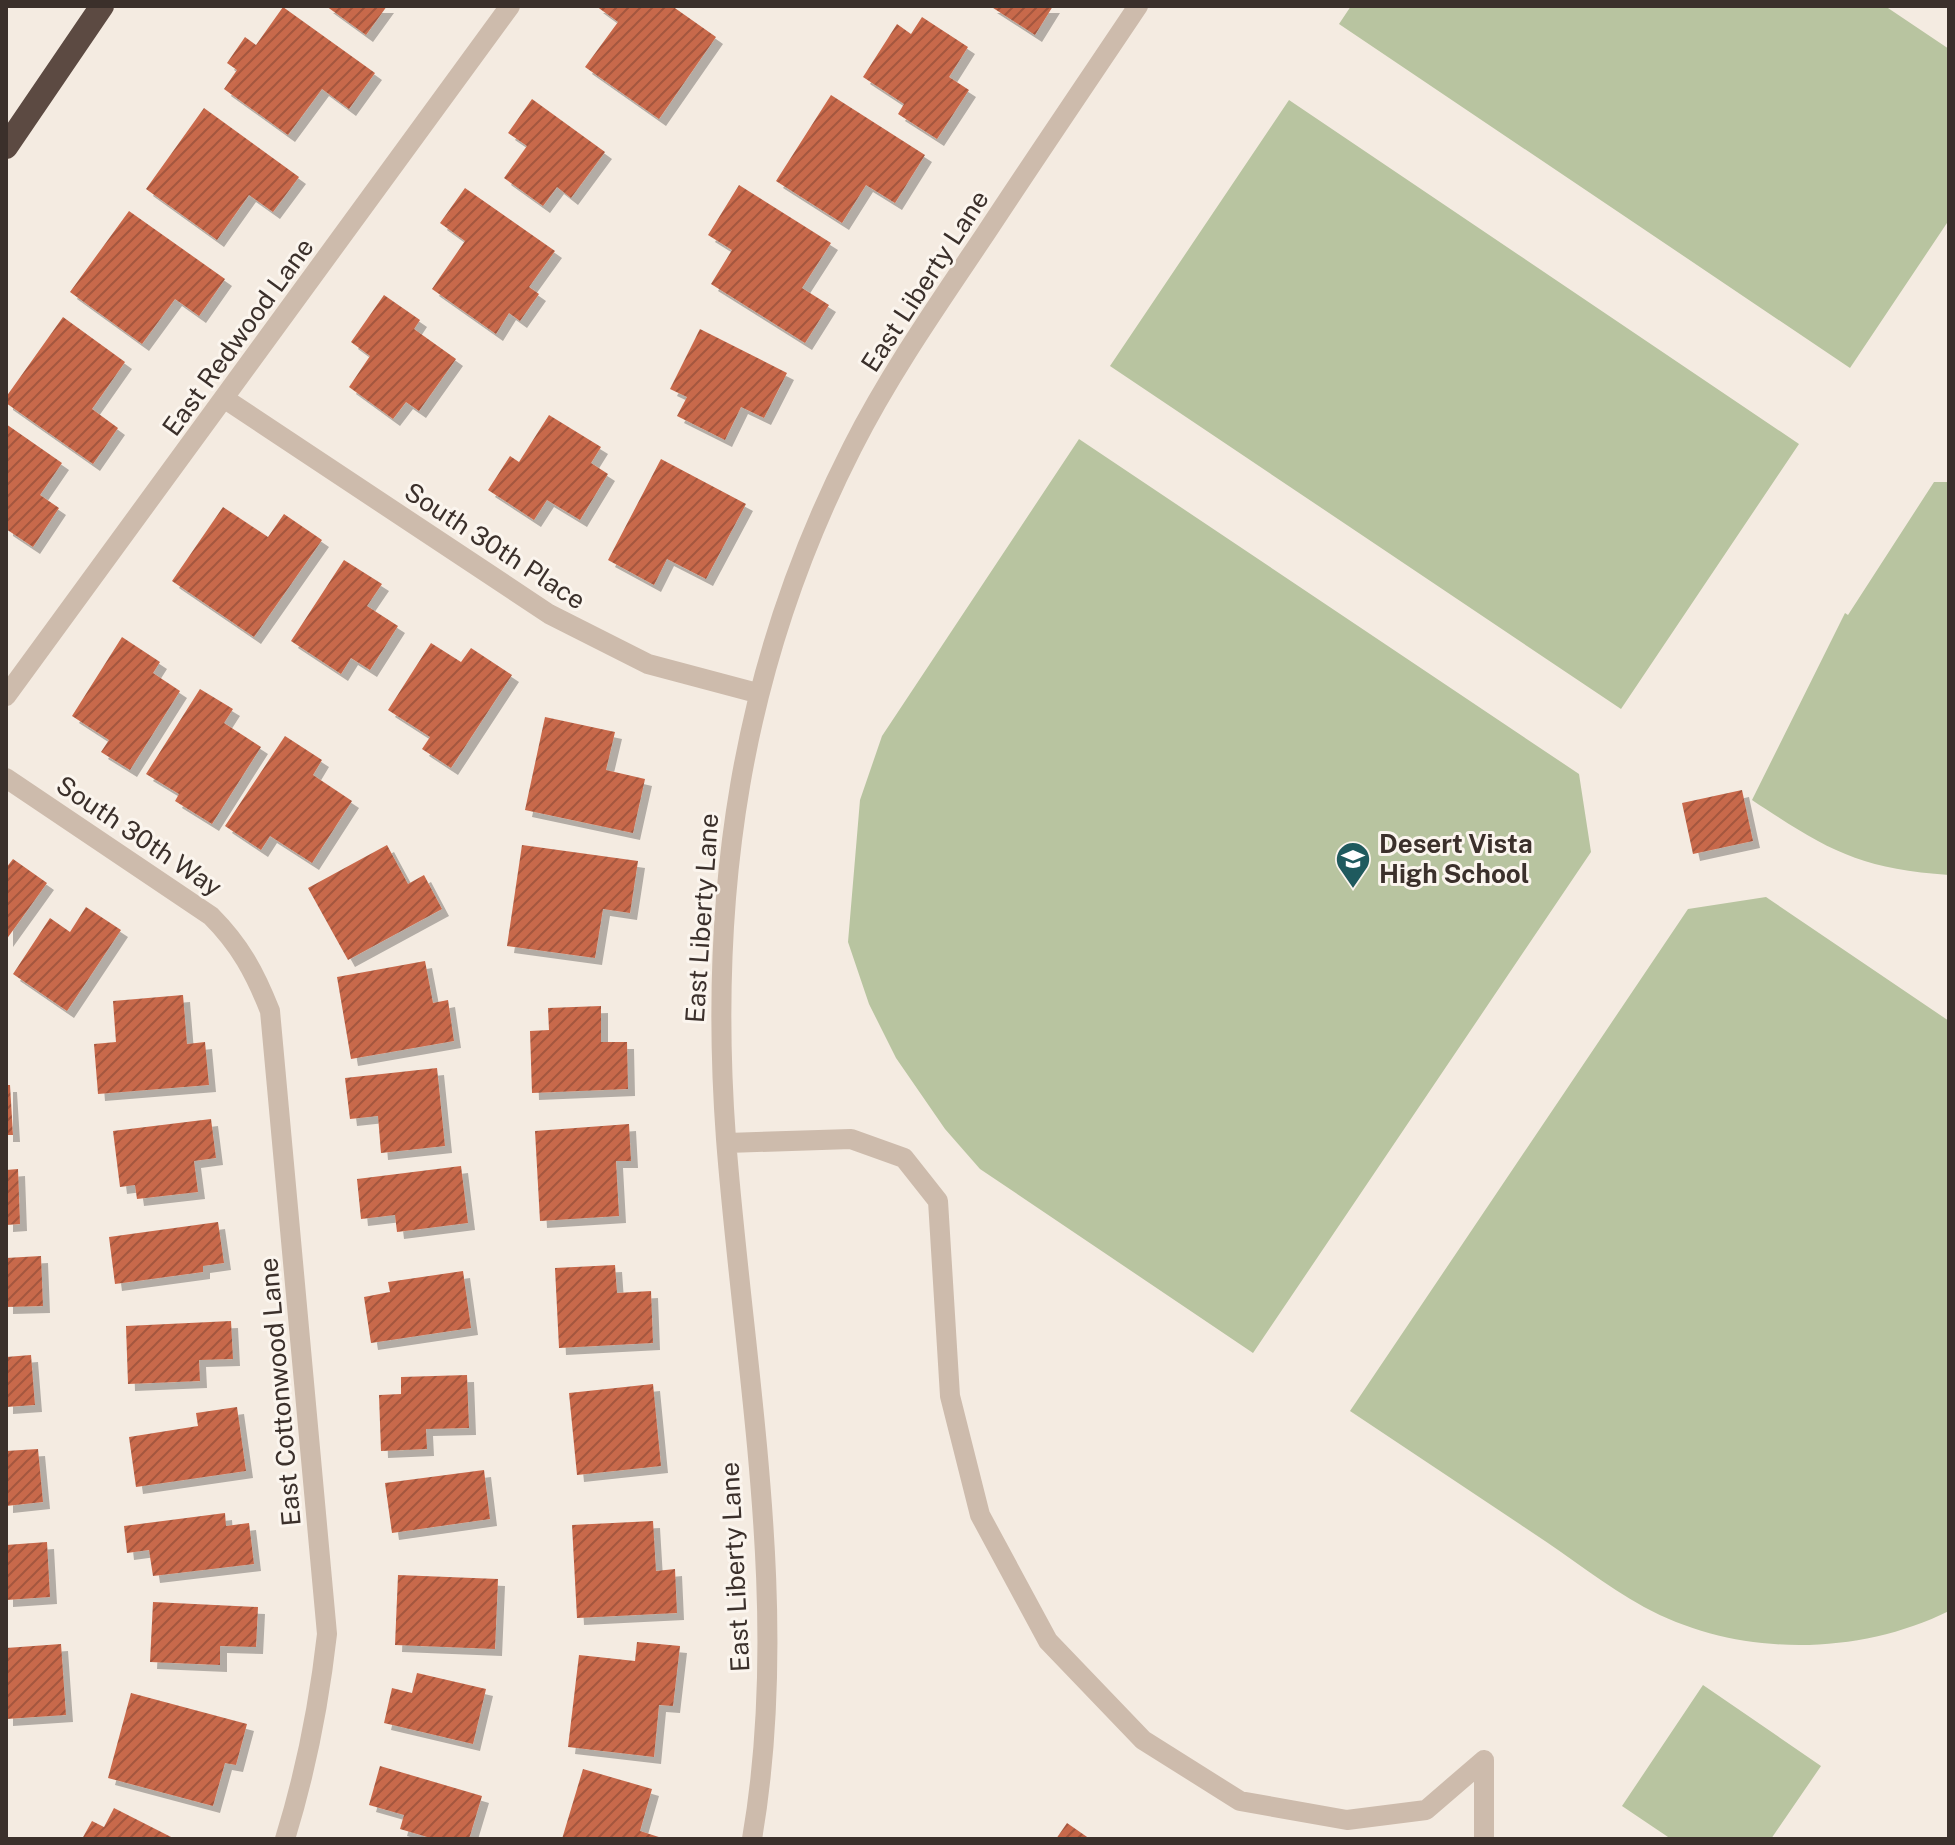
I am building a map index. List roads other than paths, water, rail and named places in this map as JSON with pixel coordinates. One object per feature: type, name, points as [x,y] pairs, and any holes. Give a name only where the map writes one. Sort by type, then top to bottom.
[{"type":"highway","points":[[6,147],[102,6]]},
{"type":"street","name":"East Redwood Lane","points":[[6,696],[510,6]]},
{"type":"street","name":"East Liberty Lane","points":[[752,1839],[768,1666],[765,1549],[727,1143],[720,1035],[724,896],[731,829],[757,693],[808,545],[852,448],[944,295],[1138,6]]},
{"type":"street","name":"South 30th Place","points":[[225,399],[549,614],[648,664],[757,693]]},
{"type":"street","name":"South 30th Way","points":[[6,778],[181,894],[237,943]]},
{"type":"street","name":"East Cottonwood Lane","points":[[237,943],[256,975],[270,1011],[275,1048],[326,1621],[320,1702],[306,1770],[285,1839]]},
{"type":"street","points":[[727,1143],[851,1139],[904,1158],[938,1201],[950,1396],[980,1515],[1048,1641],[1143,1740],[1240,1801],[1347,1820],[1426,1810],[1484,1760],[1484,1839]]},
{"type":"place","name":"Desert Vista High School","points":[[1353,890]]}]
